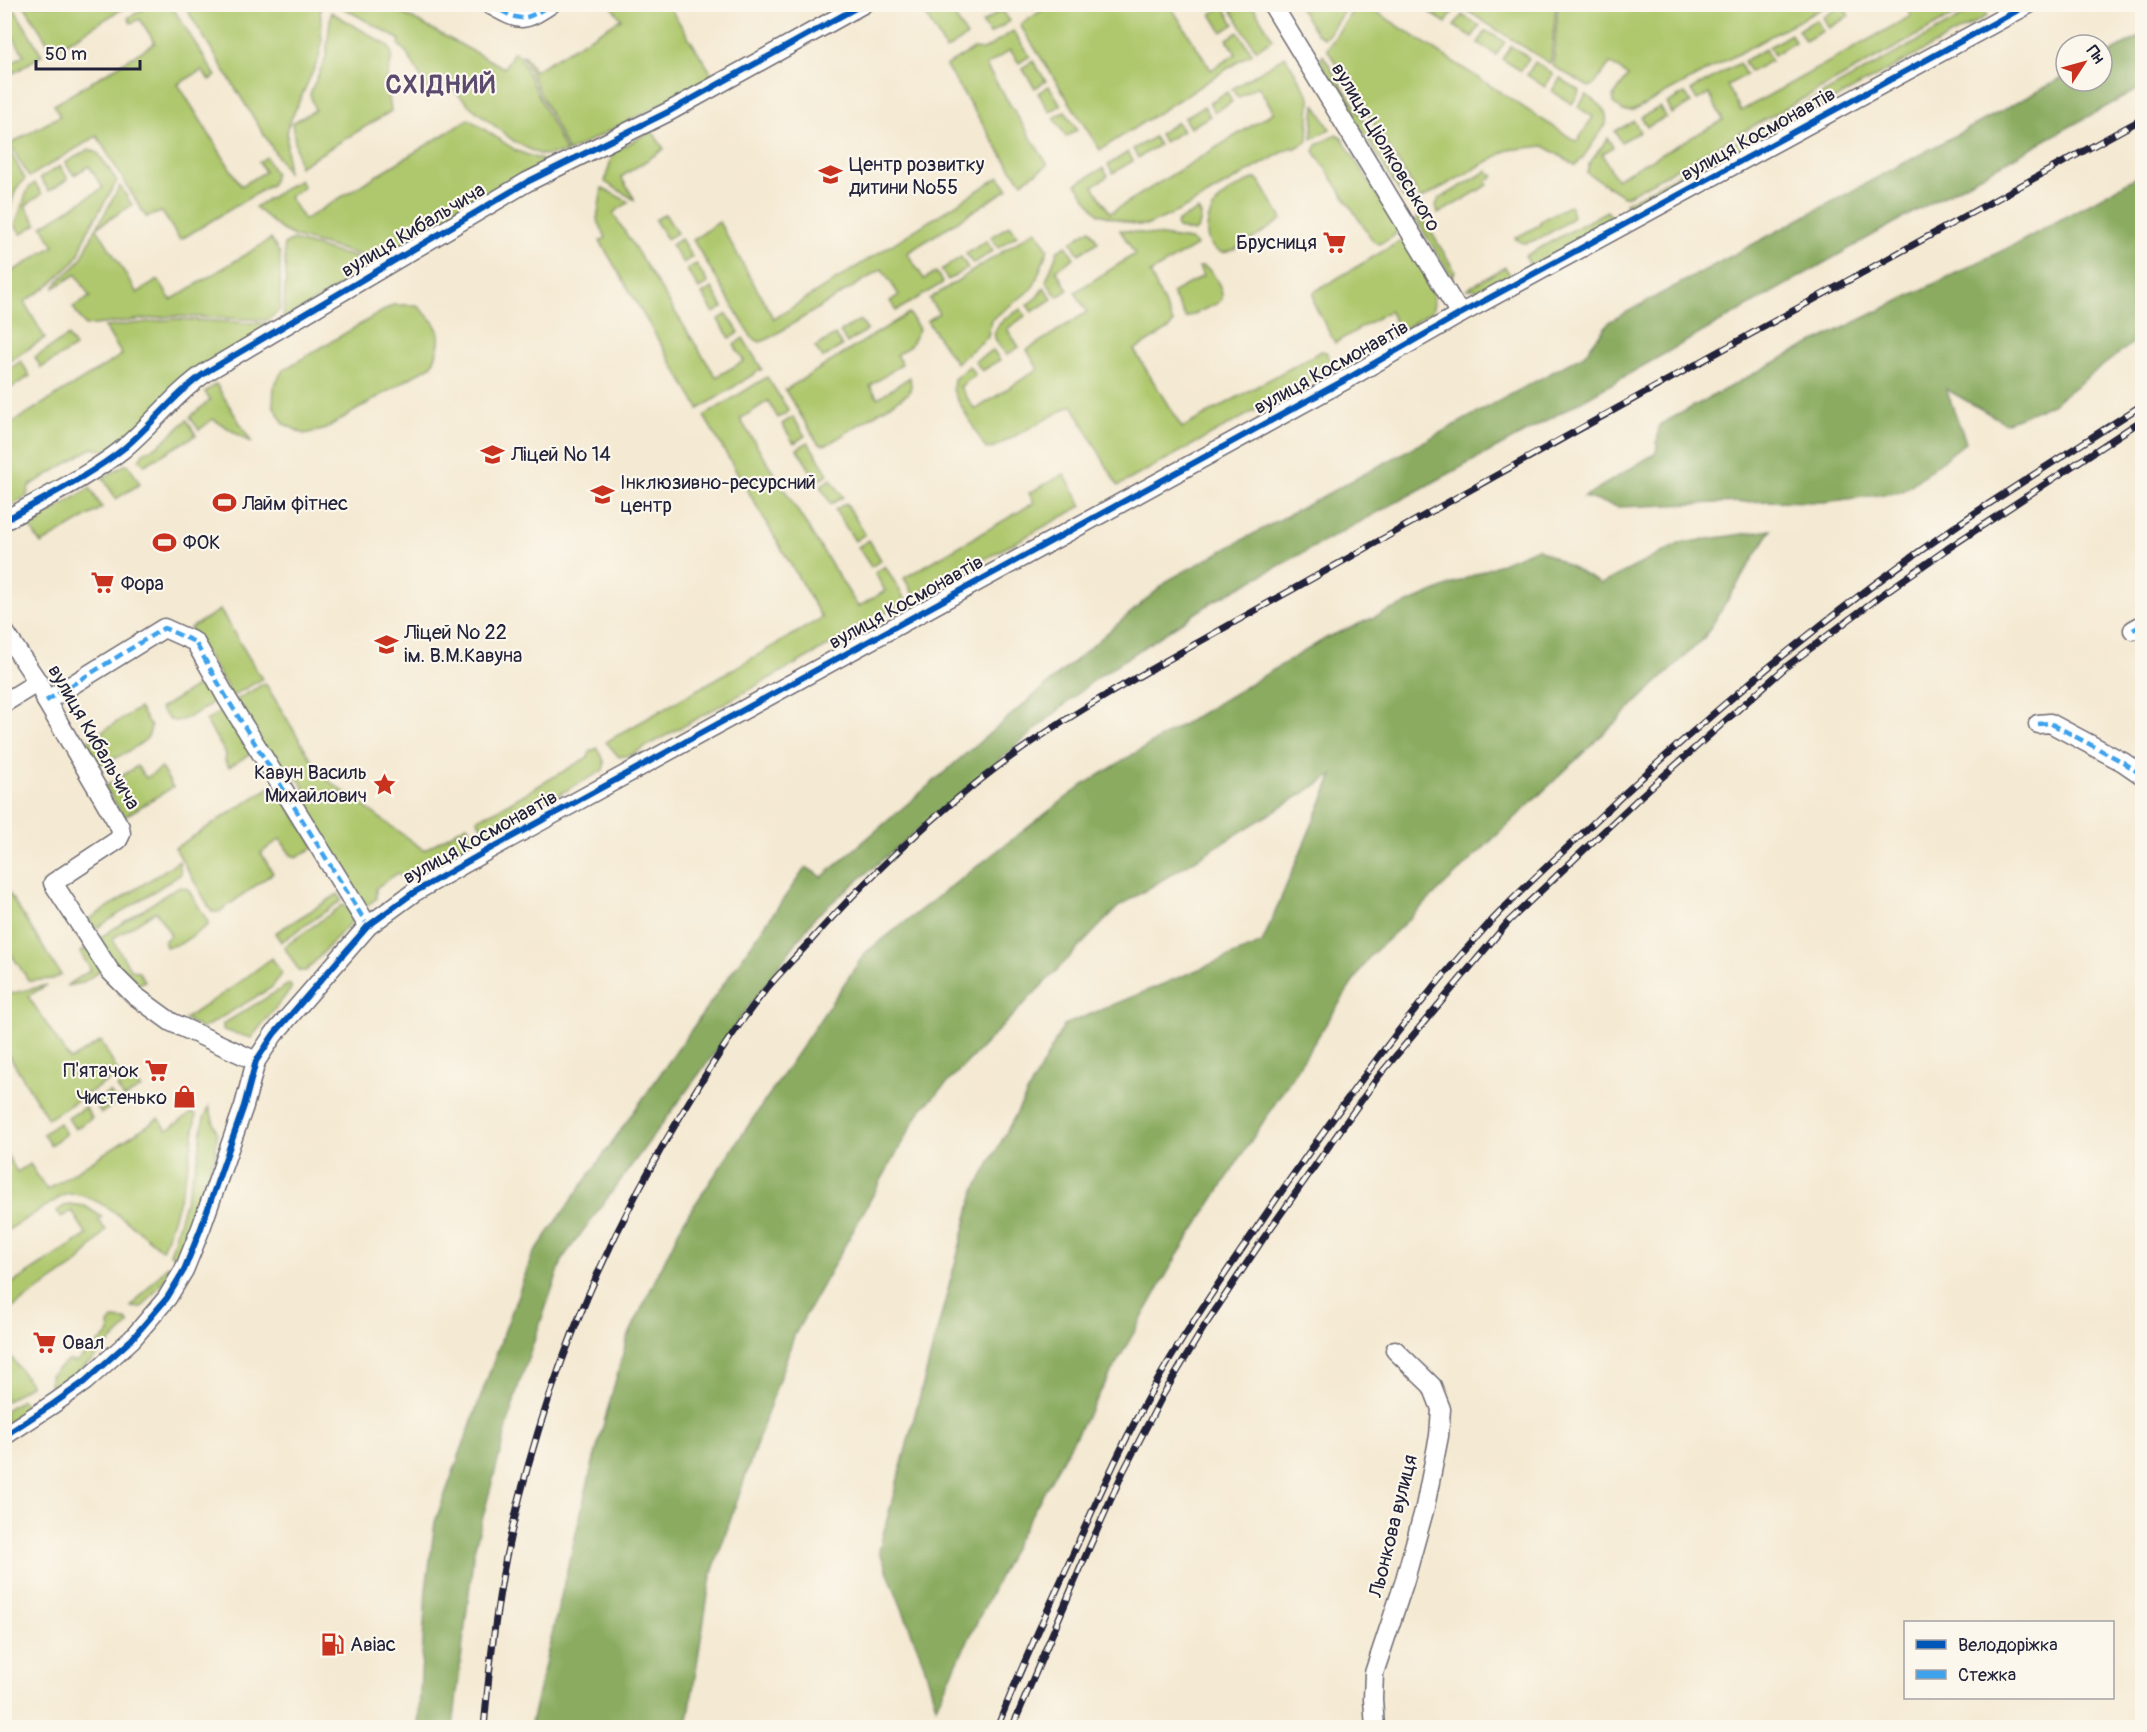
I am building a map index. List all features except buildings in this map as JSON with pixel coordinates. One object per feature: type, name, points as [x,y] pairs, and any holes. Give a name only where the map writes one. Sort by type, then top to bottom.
[{"type":"street","points":[[489,4],[519,19],[530,18],[551,4]]},
{"type":"street","name":"вулиця Кибальчича","points":[[4,521],[107,460],[123,448],[190,383],[218,366],[527,182],[669,111],[863,4]]},
{"type":"street","name":"вулиця Ціолковського","points":[[1272,4],[1460,314]]},
{"type":"street","name":"вулиця Космонавтів","points":[[4,1436],[84,1382],[132,1339],[167,1298],[184,1270],[201,1228],[244,1106],[256,1061],[274,1034],[368,926],[400,902],[426,885],[1460,314],[2029,4]]},
{"type":"street","points":[[46,701],[164,628],[195,642],[228,700],[368,926]]},
{"type":"street","name":"вулиця Кибальчича","points":[[4,631],[38,682],[46,701],[120,826],[121,834],[118,840],[53,883],[110,971],[134,995],[171,1022],[256,1061]]},
{"type":"street","points":[[4,703],[38,682]]},
{"type":"street","points":[[2038,724],[2050,723],[2123,762],[2142,775]]},
{"type":"street","name":"Льонкова вулиця","points":[[1375,1728],[1374,1673],[1404,1583],[1425,1507],[1439,1436],[1441,1408],[1432,1386],[1395,1350]]},
{"type":"green space","points":[[1083,4],[1170,5],[1211,70],[1236,54],[1227,39],[1238,32],[1252,53],[1100,150],[1020,25],[1050,5],[1076,5],[1080,8]]},
{"type":"green space","points":[[1357,4],[1366,5],[1577,142],[1593,117],[1578,107],[1586,95],[1604,110],[1606,124],[1582,159],[1575,165],[1544,146],[1508,150],[1421,199],[1327,49]]},
{"type":"green space","points":[[1434,4],[1446,5],[1454,10],[1446,23],[1429,12]]},
{"type":"green space","points":[[1558,4],[1828,5],[1633,111],[1623,111],[1613,103],[1613,97],[1628,76],[1610,63],[1594,85],[1589,87],[1553,66]]},
{"type":"green space","points":[[10,5],[42,55],[14,73],[8,65],[24,55],[5,23],[5,8]]},
{"type":"green space","points":[[24,5],[129,5],[53,51]]},
{"type":"green space","points":[[150,5],[171,5],[216,76],[209,80],[202,70],[178,84],[241,186],[265,172],[259,162],[266,157],[275,174],[272,184],[180,240],[162,212],[146,217],[97,136],[29,177],[10,144],[60,116],[54,105],[155,43],[140,19],[131,23],[128,18]]},
{"type":"green space","points":[[184,5],[320,5],[322,43],[319,58],[287,128],[287,172]]},
{"type":"green space","points":[[338,5],[387,5],[504,68],[514,52],[519,55],[566,153],[541,155],[515,142],[471,107],[451,87],[443,87],[431,95],[406,52],[399,45],[400,40]]},
{"type":"green space","points":[[611,5],[668,5],[714,77],[568,152],[522,55],[534,71],[621,19]]},
{"type":"green space","points":[[920,5],[950,5],[948,6],[967,36],[946,50]]},
{"type":"green space","points":[[1228,5],[1252,5],[1273,39],[1256,50]]},
{"type":"green space","points":[[1298,5],[1348,5],[1324,38],[1316,33]]},
{"type":"green space","points":[[1458,5],[1556,5],[1551,62],[1549,63]]},
{"type":"green space","points":[[1843,5],[1849,16],[1829,28],[1823,17]]},
{"type":"green space","points":[[1905,5],[1934,5],[1956,14],[1627,196],[1623,196],[1587,173],[1589,164],[1608,138],[1613,147],[1602,154],[1616,179],[1723,120],[1709,94],[1697,100],[1691,90],[1739,63],[1746,75],[1727,85],[1741,111],[1911,16]]},
{"type":"green space","points":[[1983,5],[1987,16],[1630,211],[1626,203]]},
{"type":"green space","points":[[1223,6],[1234,24],[1222,32],[1211,14]]},
{"type":"green space","points":[[1002,10],[1010,21],[990,34],[982,23]]},
{"type":"green space","points":[[331,12],[390,49],[392,58],[387,81],[391,111],[299,167],[292,123],[315,110],[310,94],[326,57]]},
{"type":"green space","points":[[1462,15],[1480,26],[1472,37],[1454,26]]},
{"type":"green space","points":[[1816,20],[1823,31],[1805,41],[1798,30]]},
{"type":"green space","points":[[1013,31],[1030,56],[1019,63],[1010,50],[986,66],[1048,165],[1022,182],[1011,169],[946,66],[973,49],[984,50]]},
{"type":"green space","points":[[1486,31],[1505,42],[1496,55],[1478,43]]},
{"type":"green space","points":[[1791,34],[1795,42],[1774,55],[1769,47]]},
{"type":"green space","points":[[2142,35],[2142,87],[1896,222],[1539,425],[1214,601],[1095,679],[815,917],[563,1258],[517,1390],[474,1550],[453,1727],[418,1727],[426,1590],[435,1522],[532,1256],[806,867],[822,877],[1170,579],[1584,355],[1610,321],[2054,82],[2054,93],[2114,93],[2114,50]]},
{"type":"green space","points":[[1511,46],[1529,58],[1521,71],[1502,59]]},
{"type":"green space","points":[[1765,49],[1771,61],[1750,72],[1744,61]]},
{"type":"green space","points":[[1323,55],[1414,201],[1403,198],[1320,61]]},
{"type":"green space","points":[[1285,56],[1310,97],[1308,141],[1294,149],[1292,147],[1181,210],[1148,225],[1137,225],[1099,214],[1076,184],[1103,168],[1108,176],[1093,186],[1110,213],[1274,112],[1258,86],[1238,98],[1232,89]]},
{"type":"green space","points":[[1033,61],[1046,81],[1035,88],[1022,68]]},
{"type":"green space","points":[[1535,62],[1553,74],[1545,87],[1527,75]]},
{"type":"green space","points":[[1560,78],[1580,91],[1572,104],[1552,91]]},
{"type":"green space","points":[[1049,86],[1061,105],[1050,112],[1038,93]]},
{"type":"green space","points":[[1227,92],[1232,102],[1215,112],[1209,103]]},
{"type":"green space","points":[[1685,93],[1691,103],[1672,114],[1667,103]]},
{"type":"green space","points":[[1315,104],[1330,129],[1312,139]]},
{"type":"green space","points":[[1204,106],[1210,116],[1190,128],[1184,118]]},
{"type":"green space","points":[[1660,107],[1666,117],[1647,127],[1641,117]]},
{"type":"green space","points":[[1065,111],[1077,130],[1066,137],[1054,118]]},
{"type":"green space","points":[[469,119],[517,151],[547,162],[386,259],[364,256],[296,237],[282,230],[255,207],[299,180],[304,187],[289,197],[304,220]]},
{"type":"green space","points":[[1634,121],[1640,132],[1621,142],[1615,131]]},
{"type":"green space","points":[[1177,122],[1183,131],[1164,142],[1159,134]]},
{"type":"green space","points":[[652,131],[664,149],[621,177],[635,200],[605,182],[613,152]]},
{"type":"green space","points":[[1336,134],[1341,137],[1397,227],[1394,236],[1379,244],[1373,241],[1314,151],[1317,145]]},
{"type":"green space","points":[[1154,137],[1159,145],[1138,158],[1133,149]]},
{"type":"green space","points":[[5,142],[25,179],[16,189],[5,222]]},
{"type":"green space","points":[[89,149],[98,153],[117,181],[87,232],[74,262],[47,287],[24,302],[45,338],[5,364],[5,276],[54,246],[42,226],[103,188],[89,166],[74,175],[65,163]]},
{"type":"green space","points":[[1128,152],[1133,161],[1113,173],[1108,165]]},
{"type":"green space","points":[[60,166],[68,179],[49,191],[40,178]]},
{"type":"green space","points":[[1487,171],[1494,176],[1486,181],[1488,185],[1438,214],[1436,205],[1439,199]]},
{"type":"green space","points":[[2142,174],[2142,336],[2052,404],[2005,423],[1946,389],[1966,442],[1902,492],[1824,502],[1767,501],[1618,507],[1584,497],[1656,453],[1659,425],[1792,353],[2022,241]]},
{"type":"green space","points":[[999,177],[1008,189],[907,253],[924,279],[936,272],[943,283],[896,311],[890,301],[899,295],[882,269],[760,342],[752,338],[693,240],[719,222],[774,319]]},
{"type":"green space","points":[[1253,179],[1260,182],[1282,219],[1241,246],[1227,252],[1219,252],[1212,247],[1207,235],[1211,213],[1225,195]]},
{"type":"green space","points":[[35,183],[42,194],[25,206],[37,224],[21,234],[15,225],[28,189]]},
{"type":"green space","points":[[120,186],[132,205],[97,227]]},
{"type":"green space","points":[[602,188],[629,202],[613,213],[716,377],[744,361],[734,345],[743,338],[762,369],[699,409],[600,241],[606,238],[597,220]]},
{"type":"green space","points":[[1570,205],[1573,216],[1542,237],[1524,243],[1515,238],[1541,224],[1540,221]]},
{"type":"green space","points":[[1198,210],[1201,215],[1196,231],[1178,228],[1176,224],[1178,221]]},
{"type":"green space","points":[[1607,211],[1614,220],[1531,266],[1525,256]]},
{"type":"green space","points":[[665,214],[677,233],[667,239],[655,220]]},
{"type":"green space","points":[[1420,214],[1455,271],[1452,277],[1417,221]]},
{"type":"green space","points":[[1010,225],[1017,235],[998,248],[991,237]]},
{"type":"green space","points":[[97,228],[137,293],[158,280],[171,300],[271,239],[280,254],[280,310],[268,320],[172,316],[85,326],[73,307],[90,297],[76,274],[54,288],[58,281],[78,263]]},
{"type":"green space","points":[[1090,229],[1098,242],[1079,254],[1071,242]]},
{"type":"green space","points":[[1036,230],[1048,249],[1033,288],[991,320],[988,337],[956,363],[927,321],[939,313],[929,299]]},
{"type":"green space","points":[[1120,230],[1190,240],[1197,245],[1150,273],[1173,323],[1169,329],[1134,350],[1182,428],[1321,351],[1326,352],[1334,367],[1118,486],[1072,405],[993,448],[986,449],[956,397],[953,390],[954,379],[969,366],[975,375],[960,387],[975,410],[1038,369],[1027,350],[1087,312],[1075,292],[1135,254]]},
{"type":"green space","points":[[681,239],[692,257],[683,263],[671,245]]},
{"type":"green space","points":[[293,240],[378,264],[283,320],[286,276],[284,245]]},
{"type":"green space","points":[[1402,240],[1414,253],[1426,273],[1433,294],[1432,311],[1401,331],[1389,311],[1335,343],[1314,304],[1314,292]]},
{"type":"green space","points":[[986,241],[993,251],[973,264],[966,254]]},
{"type":"green space","points":[[1066,245],[1074,258],[1056,270],[1068,290],[1057,297],[1046,281],[1058,250]]},
{"type":"green space","points":[[961,257],[968,268],[948,280],[941,270]]},
{"type":"green space","points":[[696,264],[708,283],[699,289],[687,270]]},
{"type":"green space","points":[[1203,266],[1217,280],[1222,299],[1186,318],[1172,293],[1203,276],[1199,267]]},
{"type":"green space","points":[[1505,267],[1511,277],[1485,290],[1467,289]]},
{"type":"green space","points":[[1044,287],[1052,299],[1032,312],[1027,305]]},
{"type":"green space","points":[[712,288],[723,307],[714,313],[702,294]]},
{"type":"green space","points":[[393,305],[417,305],[436,326],[439,345],[432,365],[323,430],[304,434],[284,424],[273,405],[274,386],[283,370]]},
{"type":"green space","points":[[1021,309],[1025,316],[1007,329],[1019,347],[1007,355],[995,338],[996,329],[1003,320]]},
{"type":"green space","points":[[909,313],[919,329],[910,346],[896,355],[902,364],[870,386],[878,398],[910,377],[909,393],[830,443],[824,445],[818,443],[785,390]]},
{"type":"green space","points":[[727,314],[739,332],[730,338],[718,320]]},
{"type":"green space","points":[[174,319],[275,324],[141,422],[108,451],[92,448],[29,486],[27,496],[5,510],[5,427],[122,355],[105,327]]},
{"type":"green space","points":[[860,320],[867,330],[847,343],[840,332]]},
{"type":"green space","points":[[835,335],[842,346],[823,358],[815,347]]},
{"type":"green space","points":[[68,336],[75,347],[41,368],[35,357]]},
{"type":"green space","points":[[993,350],[1000,360],[982,371],[975,361]]},
{"type":"green space","points":[[21,361],[30,376],[5,392],[5,372]]},
{"type":"green space","points":[[767,377],[789,411],[778,418],[768,401],[740,419],[858,607],[885,591],[875,573],[885,566],[906,601],[631,755],[619,757],[606,742],[822,618],[704,416]]},
{"type":"green space","points":[[216,384],[252,443],[213,419],[199,430],[190,417],[210,400],[205,392]]},
{"type":"green space","points":[[793,417],[805,436],[794,443],[782,424]]},
{"type":"green space","points":[[187,420],[196,435],[145,465],[139,460],[143,453],[159,445]]},
{"type":"green space","points":[[808,442],[828,474],[817,481],[797,449]]},
{"type":"green space","points":[[126,464],[129,465],[140,484],[116,499],[103,478]]},
{"type":"green space","points":[[1064,474],[1082,506],[915,597],[904,578],[1034,503],[1029,493]]},
{"type":"green space","points":[[831,479],[843,497],[831,504],[820,486]]},
{"type":"green space","points":[[90,488],[102,508],[41,544],[28,524],[28,515],[39,509],[47,515]]},
{"type":"green space","points":[[846,503],[865,534],[855,541],[835,510]]},
{"type":"green space","points":[[1771,530],[1704,638],[1369,957],[1177,1256],[1016,1542],[936,1706],[924,1664],[879,1550],[974,1192],[1064,1025],[1262,943],[1333,775],[1118,907],[920,1111],[794,1336],[711,1576],[687,1727],[530,1727],[591,1470],[627,1339],[683,1222],[865,953],[1084,784],[1328,637],[1537,548],[1601,584],[1681,543]]},
{"type":"green space","points":[[869,540],[881,560],[871,567],[858,547]]},
{"type":"green space","points":[[220,610],[262,679],[231,697],[226,685],[190,628]]},
{"type":"green space","points":[[206,680],[214,695],[209,705],[185,719],[175,721],[160,709]]},
{"type":"green space","points":[[265,683],[321,775],[424,850],[467,825],[475,839],[403,879],[398,873],[376,888],[376,899],[362,909],[297,802],[305,795],[301,782],[273,763],[257,741],[234,701]]},
{"type":"green space","points":[[139,708],[151,727],[147,737],[120,756],[93,765],[79,746]]},
{"type":"green space","points":[[221,711],[232,716],[255,751],[229,767],[225,761],[226,754],[206,721]]},
{"type":"green space","points":[[597,748],[604,762],[602,771],[486,834],[477,819],[497,810],[588,757],[590,752]]},
{"type":"green space","points":[[137,766],[146,778],[161,768],[173,787],[124,817],[105,787]]},
{"type":"green space","points":[[275,784],[315,847],[297,857],[291,855],[280,839],[261,853],[273,873],[219,912],[212,912],[175,848]]},
{"type":"green space","points":[[179,861],[181,874],[97,928],[93,927],[88,920]]},
{"type":"green space","points":[[5,887],[61,975],[53,979],[29,981],[5,945]]},
{"type":"green space","points":[[176,888],[188,889],[208,925],[180,944],[166,947],[164,941],[171,935],[156,911],[112,939],[131,970],[138,971],[145,981],[136,985],[128,984],[100,940],[101,937]]},
{"type":"green space","points":[[338,894],[342,900],[281,942],[275,933]]},
{"type":"green space","points":[[344,904],[354,919],[306,971],[299,971],[284,947]]},
{"type":"green space","points":[[87,948],[101,970],[82,983],[66,986],[91,970],[80,952]]},
{"type":"green space","points":[[272,958],[282,974],[271,988],[202,1029],[185,1019],[233,987]]},
{"type":"green space","points":[[289,984],[291,989],[251,1038],[223,1030],[223,1024]]},
{"type":"green space","points":[[47,985],[28,996],[70,1060],[101,1041],[119,1074],[48,1119],[5,1049],[5,995]]},
{"type":"green space","points":[[133,1077],[141,1088],[124,1098],[117,1087]]},
{"type":"green space","points":[[110,1092],[117,1103],[101,1113],[94,1102]]},
{"type":"green space","points":[[85,1107],[92,1118],[75,1129],[68,1118]]},
{"type":"green space","points":[[209,1107],[217,1133],[216,1152],[179,1255],[175,1256],[170,1254],[199,1153],[203,1121]]},
{"type":"green space","points":[[192,1113],[196,1115],[188,1166],[162,1250],[102,1204],[76,1194],[64,1195],[5,1232],[5,1152],[17,1172],[30,1164],[47,1190],[159,1118],[167,1130]]},
{"type":"green space","points":[[59,1123],[66,1134],[50,1145],[43,1134]]},
{"type":"green space","points":[[68,1204],[85,1206],[102,1217],[98,1220],[106,1230],[78,1263],[5,1313],[5,1288],[87,1235],[72,1211],[61,1217],[57,1211]]},
{"type":"green space","points":[[168,1265],[169,1274],[144,1305],[140,1308],[131,1307]]},
{"type":"green space","points":[[113,1319],[126,1320],[129,1324],[92,1360],[57,1389],[54,1389],[50,1385],[50,1375],[69,1360],[75,1363],[110,1333],[109,1324]]},
{"type":"green space","points":[[5,1348],[31,1385],[4,1402]]},
{"type":"green space","points":[[22,1400],[28,1409],[5,1424],[5,1410]]},
{"type":"green space","points":[[251,1721],[320,1727],[251,1727]]},
{"type":"railway","points":[[484,1728],[499,1600],[520,1497],[555,1380],[601,1267],[656,1158],[733,1034],[773,981],[874,875],[923,828],[974,785],[1025,747],[1098,700],[1522,461],[2142,119]]},
{"type":"railway","points":[[997,1728],[1106,1482],[1135,1421],[1176,1349],[1277,1198],[1376,1060],[1429,992],[1485,928],[1535,877],[1678,745],[1772,665],[1918,552],[2142,405]]},
{"type":"railway","points":[[1012,1728],[1123,1472],[1163,1395],[1204,1327],[1263,1239],[1378,1077],[1509,921],[1641,796],[1787,666],[1947,549],[2142,420]]},
{"type":"marked path","points":[[489,4],[520,18],[533,15],[551,4]]},
{"type":"marked path","points":[[2133,630],[2142,625]]},
{"type":"marked path","points":[[46,701],[164,628],[195,642],[228,700],[368,926]]},
{"type":"marked path","points":[[2038,724],[2050,723],[2123,762],[2142,775]]},
{"type":"cycle path","points":[[4,521],[110,459],[196,379],[208,371],[527,182],[670,111],[863,4]]},
{"type":"cycle path","points":[[4,1436],[84,1382],[132,1339],[167,1298],[184,1270],[201,1228],[244,1106],[256,1061],[274,1034],[368,926],[413,893],[1345,380],[1460,314],[2029,4]]},
{"type":"place","name":"Центр розвитку дитини №55","points":[[831,175]]},
{"type":"place","name":"Брусниця","points":[[1335,242]]},
{"type":"place","name":"Ліцей № 14","points":[[493,454]]},
{"type":"place","name":"Інклюзивно-ресурсний центр","points":[[602,494]]},
{"type":"place","name":"Лайм фітнес","points":[[224,503]]},
{"type":"place","name":"ФОК","points":[[165,542]]},
{"type":"place","name":"Фора","points":[[103,583]]},
{"type":"place","name":"Ліцей № 22 ім. В.М.Кавуна","points":[[386,644]]},
{"type":"place","name":"Кавун Василь Михайлович","points":[[385,784]]},
{"type":"place","name":"П'ятачок","points":[[157,1070]]},
{"type":"place","name":"Чистенько","points":[[185,1097]]},
{"type":"place","name":"Овал","points":[[44,1342]]},
{"type":"place","name":"Авіас","points":[[332,1644]]},
{"type":"district","name":"СХІДНИЙ","points":[[441,85]]}]
